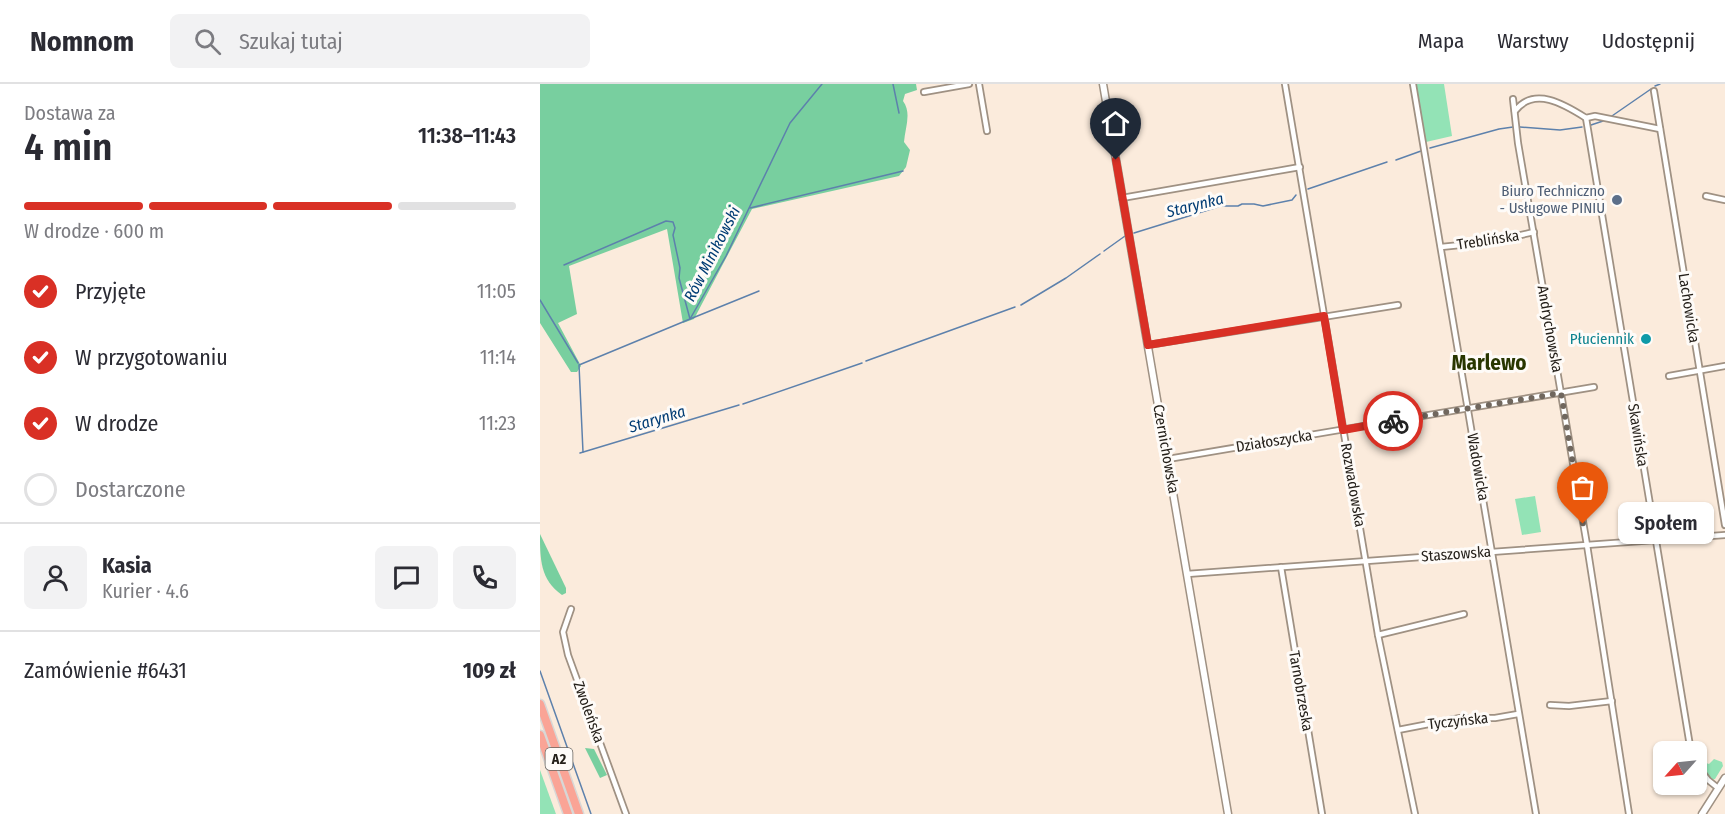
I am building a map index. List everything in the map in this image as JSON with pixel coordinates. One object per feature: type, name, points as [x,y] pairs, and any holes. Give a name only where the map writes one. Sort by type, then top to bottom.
[{"type":"highway","name":"A2","points":[[540,704],[579,814]]},
{"type":"highway","name":"A2","points":[[540,735],[568,814]]},
{"type":"street","points":[[924,92],[969,84]]},
{"type":"street","points":[[979,84],[987,131]]},
{"type":"street","name":"Czernichowska","points":[[1103,84],[1228,814]]},
{"type":"street","name":"Rozwadowska","points":[[1285,84],[1378,635],[1415,814]]},
{"type":"street","name":"Wadowicka","points":[[1413,84],[1536,814]]},
{"type":"street","name":"Lachowicka","points":[[1654,91],[1725,525]]},
{"type":"street","points":[[1514,112],[1521,104],[1535,98],[1549,100],[1571,108],[1586,118],[1595,116],[1660,129]]},
{"type":"street","name":"Andrychowska","points":[[1513,99],[1518,143],[1587,545],[1629,814]]},
{"type":"street","name":"Skawińska","points":[[1586,118],[1689,741]]},
{"type":"street","points":[[1122,198],[1300,167]]},
{"type":"street","points":[[1706,196],[1725,200]]},
{"type":"street","name":"Treblińska","points":[[1441,248],[1490,242],[1534,232]]},
{"type":"street","points":[[1148,345],[1398,305]]},
{"type":"street","points":[[1669,376],[1725,366]]},
{"type":"street","name":"Działoszycka","points":[[1168,459],[1594,387]]},
{"type":"street","name":"Staszowska","points":[[1187,574],[1725,535]]},
{"type":"street","name":"Tarnobrzeska","points":[[1281,567],[1322,814]]},
{"type":"street","name":"Zwoleńska","points":[[571,609],[563,632],[568,655],[626,814]]},
{"type":"street","points":[[1378,635],[1464,614]]},
{"type":"street","points":[[1550,705],[1569,706],[1612,701]]},
{"type":"street","name":"Tyczyńska","points":[[1398,730],[1460,718],[1495,718],[1518,714]]},
{"type":"street","points":[[1702,814],[1725,778]]},
{"type":"street","points":[[1707,779],[1718,788]]},
{"type":"green space","points":[[540,84],[916,84],[917,90],[905,94],[903,101],[908,116],[904,142],[910,150],[906,167],[899,176],[752,209],[694,319],[683,323],[667,229],[569,266],[577,314],[558,323],[581,366],[577,372],[571,372],[540,323]]},
{"type":"green space","points":[[1416,84],[1444,84],[1452,136],[1426,142]]},
{"type":"green space","points":[[1535,496],[1541,532],[1522,535],[1515,499]]},
{"type":"green space","points":[[540,534],[566,588],[566,593],[562,595],[549,583],[545,575],[541,560]]},
{"type":"green space","points":[[585,748],[594,749],[607,775],[600,778]]},
{"type":"green space","points":[[1714,759],[1722,762],[1723,766],[1715,779],[1711,780],[1707,775],[1707,763]]},
{"type":"green space","points":[[540,770],[556,814],[540,814]]},
{"type":"waterway","name":"Rów Minikowski","points":[[583,452],[579,365],[690,319],[726,256],[790,123],[822,84]]},
{"type":"waterway","points":[[893,84],[899,113]]},
{"type":"waterway","name":"Starynka","points":[[1655,86],[1660,84]]},
{"type":"waterway","name":"Starynka","points":[[1609,118],[1651,89]]},
{"type":"waterway","name":"Starynka","points":[[1591,125],[1603,121]]},
{"type":"waterway","name":"Starynka","points":[[1430,148],[1513,127]]},
{"type":"waterway","name":"Starynka","points":[[1520,127],[1560,130],[1582,127]]},
{"type":"waterway","name":"Starynka","points":[[1396,160],[1421,151]]},
{"type":"waterway","name":"Starynka","points":[[1308,189],[1387,162]]},
{"type":"waterway","points":[[750,208],[903,171]]},
{"type":"waterway","name":"Starynka","points":[[1134,233],[1221,206],[1242,204],[1263,206],[1292,200],[1296,195]]},
{"type":"waterway","points":[[564,265],[666,221],[673,222],[675,228],[673,235],[680,268],[679,278],[690,319],[759,291]]},
{"type":"waterway","name":"Starynka","points":[[1104,251],[1125,236]]},
{"type":"waterway","name":"Starynka","points":[[1021,305],[1100,254]]},
{"type":"waterway","points":[[540,300],[578,363]]},
{"type":"waterway","name":"Starynka","points":[[866,361],[1015,307]]},
{"type":"waterway","name":"Starynka","points":[[743,404],[862,363]]},
{"type":"waterway","name":"Starynka","points":[[580,453],[739,405]]},
{"type":"waterway","points":[[540,671],[591,814]]},
{"type":"way so far","points":[[1393,421],[1561,393],[1583,524]]},
{"type":"place","name":"Biuro Techniczno - Usługowe PINIU","points":[[1617,200]]},
{"type":"place","name":"Płuciennik","points":[[1646,339]]},
{"type":"place","name":"Społem","points":[[1583,524]]},
{"type":"district","name":"Marlewo","points":[[1489,363]]},
{"type":"route","points":[[1116,160],[1148,345],[1324,316],[1343,430],[1393,421]]}]
